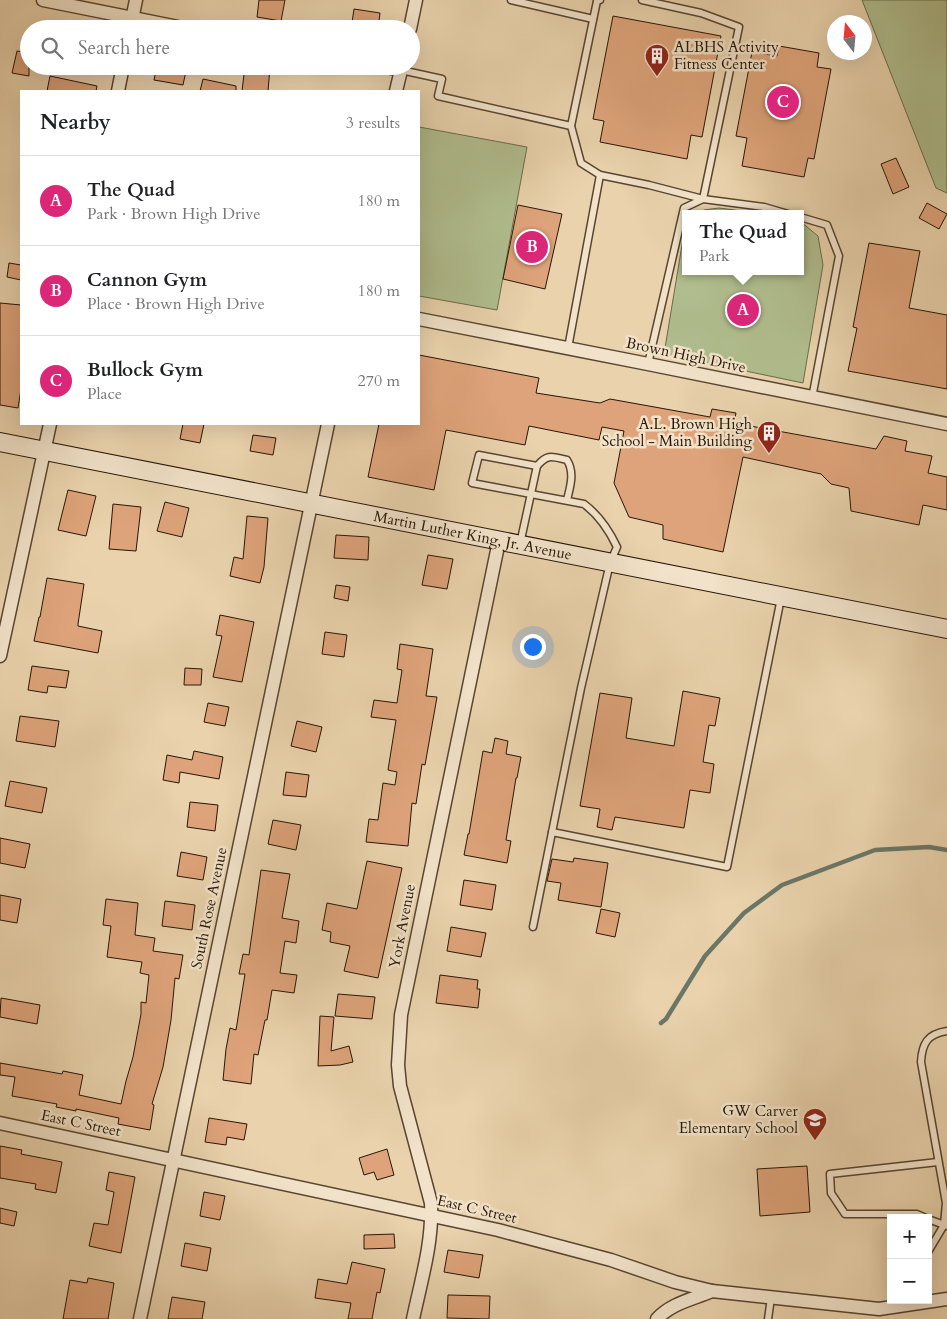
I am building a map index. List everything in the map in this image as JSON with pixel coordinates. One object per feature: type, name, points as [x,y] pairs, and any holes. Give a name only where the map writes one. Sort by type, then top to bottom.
[{"type":"main road","name":"Martin Luther King, Jr. Avenue","points":[[0,442],[947,629]]},
{"type":"street","points":[[43,0],[120,20]]},
{"type":"street","points":[[133,20],[136,0]]},
{"type":"street","points":[[412,20],[416,0]]},
{"type":"street","points":[[118,90],[121,75]]},
{"type":"street","points":[[396,90],[399,75]]},
{"type":"street","name":"Brown High Drive","points":[[420,319],[947,424]]},
{"type":"street","points":[[0,656],[50,425]]},
{"type":"street","name":"South Rose Avenue","points":[[140,1319],[328,425]]},
{"type":"street","name":"York Avenue","points":[[414,1319],[431,1232],[432,1215],[431,1203],[400,1086],[398,1065],[401,1015],[499,541]]},
{"type":"street","name":"East C Street","points":[[0,1123],[498,1230],[611,1260],[675,1282],[712,1291],[878,1314],[916,1304]]},
{"type":"street","points":[[657,1319],[678,1304],[712,1291]]},
{"type":"street","name":"East C Street","points":[[932,1301],[947,1299]]},
{"type":"lane","points":[[511,0],[593,19]]},
{"type":"lane","points":[[600,0],[597,1],[571,126],[581,163],[600,175],[703,199],[774,210]]},
{"type":"lane","points":[[642,0],[701,13],[739,26],[703,199]]},
{"type":"lane","points":[[420,73],[442,79],[438,96],[571,126]]},
{"type":"lane","points":[[568,348],[600,175]]},
{"type":"lane","points":[[684,210],[684,208],[703,199]]},
{"type":"lane","points":[[648,364],[682,217]]},
{"type":"lane","points":[[804,218],[828,225],[839,256],[812,398]]},
{"type":"lane","points":[[533,927],[581,688],[610,563],[617,547],[610,532],[596,513],[584,504],[472,483],[479,455],[537,466]]},
{"type":"lane","points":[[520,545],[537,466],[543,459],[550,456],[568,460],[572,467],[572,474],[567,500]]},
{"type":"lane","points":[[552,832],[726,867],[781,597]]},
{"type":"lane","points":[[932,1246],[946,1226],[946,1203],[920,1062],[921,1048],[929,1038],[947,1031]]},
{"type":"lane","points":[[887,1214],[845,1214],[831,1193],[830,1174],[938,1162]]},
{"type":"lane","points":[[932,1220],[946,1226]]},
{"type":"lane","points":[[768,1319],[771,1298]]},
{"type":"green space","points":[[862,0],[947,0],[947,193],[936,188],[872,25],[872,15],[868,15]]},
{"type":"green space","points":[[420,127],[527,147],[497,310],[420,296]]},
{"type":"green space","points":[[719,208],[735,210],[704,210]]},
{"type":"green space","points":[[804,224],[818,236],[823,265],[803,383],[664,354],[682,245],[682,275],[804,275]]},
{"type":"building","points":[[259,0],[285,0],[281,20],[257,17]]},
{"type":"building","points":[[354,9],[380,13],[379,20],[352,20]]},
{"type":"building","name":"ALBHS Activity Fitness Center","points":[[613,16],[721,36],[702,137],[691,135],[687,159],[600,142],[604,121],[593,119]]},
{"type":"building","points":[[779,46],[819,53],[817,67],[831,69],[814,159],[808,158],[804,177],[742,166],[747,138],[736,136],[752,52],[777,56]]},
{"type":"building","points":[[17,51],[20,52],[20,74],[12,73]]},
{"type":"building","points":[[155,75],[185,75],[183,85],[154,80]]},
{"type":"building","points":[[244,75],[269,75],[268,90],[242,90]]},
{"type":"building","points":[[50,76],[97,86],[96,90],[47,90]]},
{"type":"building","points":[[203,79],[236,86],[236,90],[200,90]]},
{"type":"building","points":[[896,158],[909,187],[893,194],[881,164]]},
{"type":"building","points":[[927,203],[947,214],[939,229],[919,218]]},
{"type":"building","points":[[518,205],[562,214],[545,289],[503,279]]},
{"type":"building","points":[[869,243],[920,251],[909,308],[947,315],[947,389],[848,371],[857,328],[853,327]]},
{"type":"building","points":[[9,263],[20,265],[20,280],[7,277]]},
{"type":"building","points":[[0,303],[20,305],[20,395],[18,408],[0,405]]},
{"type":"building","name":"A.L. Brown High School - Main Building","points":[[420,355],[539,378],[536,393],[600,403],[610,399],[710,417],[712,409],[736,413],[734,423],[876,449],[884,436],[907,441],[905,451],[932,456],[928,473],[947,477],[947,510],[923,505],[919,525],[851,511],[849,488],[831,484],[821,474],[743,457],[723,552],[663,539],[663,525],[629,517],[614,483],[624,431],[602,427],[599,440],[529,426],[525,445],[446,430],[434,490],[368,477],[379,425],[420,425]]},
{"type":"building","points":[[183,425],[204,425],[200,443],[180,439]]},
{"type":"building","points":[[253,435],[276,438],[273,455],[250,451]]},
{"type":"building","points":[[68,490],[96,496],[86,536],[58,530]]},
{"type":"building","points":[[165,502],[189,508],[182,537],[157,531]]},
{"type":"building","points":[[113,504],[141,507],[136,551],[109,549]]},
{"type":"building","points":[[247,516],[268,518],[264,567],[260,583],[230,576],[234,557],[243,559]]},
{"type":"building","points":[[336,535],[369,537],[368,560],[334,558]]},
{"type":"building","points":[[428,555],[453,559],[447,589],[422,585]]},
{"type":"building","points":[[47,578],[84,584],[78,626],[102,631],[98,653],[34,641]]},
{"type":"building","points":[[336,585],[350,587],[348,601],[334,598]]},
{"type":"building","points":[[220,615],[254,622],[242,682],[213,677],[222,636],[216,635]]},
{"type":"building","points":[[325,632],[347,635],[344,657],[322,654]]},
{"type":"building","points":[[400,644],[433,649],[426,696],[437,697],[425,765],[422,764],[416,804],[412,803],[408,846],[366,842],[369,819],[378,820],[383,783],[395,785],[397,772],[388,770],[396,720],[371,717],[374,700],[397,703],[402,670],[397,669]]},
{"type":"building","points":[[32,666],[69,671],[66,688],[48,686],[47,693],[28,690]]},
{"type":"building","points":[[185,668],[202,669],[201,685],[184,685]]},
{"type":"building","points":[[683,691],[720,698],[715,726],[709,725],[703,762],[714,764],[710,793],[690,790],[684,828],[615,817],[612,830],[597,827],[600,809],[580,806],[600,693],[632,698],[626,738],[674,746]]},
{"type":"building","points":[[208,703],[229,707],[225,726],[204,722]]},
{"type":"building","points":[[20,716],[59,721],[55,747],[16,741]]},
{"type":"building","points":[[297,721],[322,727],[316,752],[291,746]]},
{"type":"building","points":[[495,738],[508,741],[506,754],[521,757],[506,840],[511,841],[507,863],[464,855],[483,751],[492,753]]},
{"type":"building","points":[[194,751],[223,757],[219,779],[180,772],[179,783],[163,780],[167,755],[192,760]]},
{"type":"building","points":[[286,772],[309,775],[306,797],[283,795]]},
{"type":"building","points":[[10,781],[47,788],[42,813],[5,806]]},
{"type":"building","points":[[190,802],[218,805],[215,831],[187,827]]},
{"type":"building","points":[[273,820],[301,825],[296,850],[268,844]]},
{"type":"building","points":[[0,838],[30,844],[25,868],[0,863]]},
{"type":"building","points":[[181,852],[207,857],[203,880],[177,876]]},
{"type":"building","points":[[574,858],[608,863],[601,907],[558,900],[561,883],[547,881],[552,859],[573,862]]},
{"type":"building","points":[[367,861],[402,868],[378,978],[344,971],[350,946],[330,942],[331,932],[322,930],[327,903],[357,909]]},
{"type":"building","points":[[261,870],[290,874],[282,918],[299,921],[296,943],[285,941],[280,973],[297,975],[294,993],[272,990],[258,1055],[254,1054],[251,1084],[223,1080],[230,1028],[236,1030],[245,974],[239,974],[243,954],[249,955]]},
{"type":"building","points":[[464,880],[496,885],[492,910],[460,905]]},
{"type":"building","points":[[0,895],[21,899],[17,923],[0,920]]},
{"type":"building","points":[[106,899],[138,903],[135,935],[155,938],[153,951],[183,955],[179,979],[175,978],[171,1020],[163,1067],[152,1104],[154,1105],[150,1130],[118,1124],[119,1118],[56,1107],[57,1104],[12,1096],[15,1077],[0,1075],[0,1063],[62,1074],[63,1071],[83,1075],[79,1095],[121,1104],[133,1057],[141,1014],[141,1002],[146,1003],[149,975],[140,973],[142,962],[107,957],[111,926],[103,925]]},
{"type":"building","points":[[165,901],[195,905],[192,930],[162,926]]},
{"type":"building","points":[[601,909],[620,913],[615,937],[596,933]]},
{"type":"building","points":[[451,927],[486,933],[481,957],[447,951]]},
{"type":"building","points":[[440,975],[478,980],[477,989],[480,989],[478,1008],[436,1003]]},
{"type":"building","points":[[338,994],[375,997],[372,1019],[335,1016]]},
{"type":"building","points":[[1,998],[40,1005],[37,1024],[0,1017]]},
{"type":"building","points":[[320,1016],[334,1017],[331,1051],[349,1046],[353,1062],[340,1065],[318,1066]]},
{"type":"building","points":[[209,1118],[247,1124],[244,1140],[227,1137],[226,1145],[205,1142]]},
{"type":"building","points":[[0,1146],[22,1150],[21,1154],[62,1162],[56,1193],[35,1189],[36,1184],[0,1178]]},
{"type":"building","points":[[387,1149],[394,1175],[377,1180],[374,1172],[364,1175],[359,1158]]},
{"type":"building","points":[[807,1166],[810,1212],[760,1216],[757,1169]]},
{"type":"building","points":[[109,1172],[135,1177],[121,1253],[89,1246],[94,1223],[108,1225],[114,1192],[106,1190]]},
{"type":"building","points":[[204,1192],[225,1196],[220,1220],[200,1216]]},
{"type":"building","points":[[0,1208],[17,1212],[14,1226],[0,1223]]},
{"type":"building","points":[[394,1234],[395,1248],[364,1249],[364,1235]]},
{"type":"building","points":[[185,1243],[211,1248],[207,1271],[181,1266]]},
{"type":"building","points":[[448,1250],[483,1255],[479,1278],[444,1272]]},
{"type":"building","points":[[352,1262],[385,1269],[380,1293],[377,1292],[372,1319],[348,1319],[351,1303],[315,1298],[318,1279],[347,1284]]},
{"type":"building","points":[[88,1278],[114,1283],[108,1319],[63,1319],[70,1280],[87,1283]]},
{"type":"building","points":[[448,1295],[490,1296],[489,1319],[447,1318]]},
{"type":"building","points":[[172,1297],[205,1302],[202,1319],[168,1319]]},
{"type":"waterway","points":[[661,1023],[666,1019],[705,956],[744,913],[782,885],[875,850],[929,847],[947,850]]},
{"type":"place","name":"ALBHS Activity Fitness Center","points":[[657,77]]},
{"type":"place","name":"Bullock Gym","points":[[783,102]]},
{"type":"place","name":"Cannon Gym","points":[[532,247]]},
{"type":"place","name":"The Quad","points":[[743,310]]},
{"type":"place","name":"A.L. Brown High School - Main Building","points":[[769,454]]},
{"type":"place","name":"GW Carver Elementary School","points":[[815,1141]]}]
